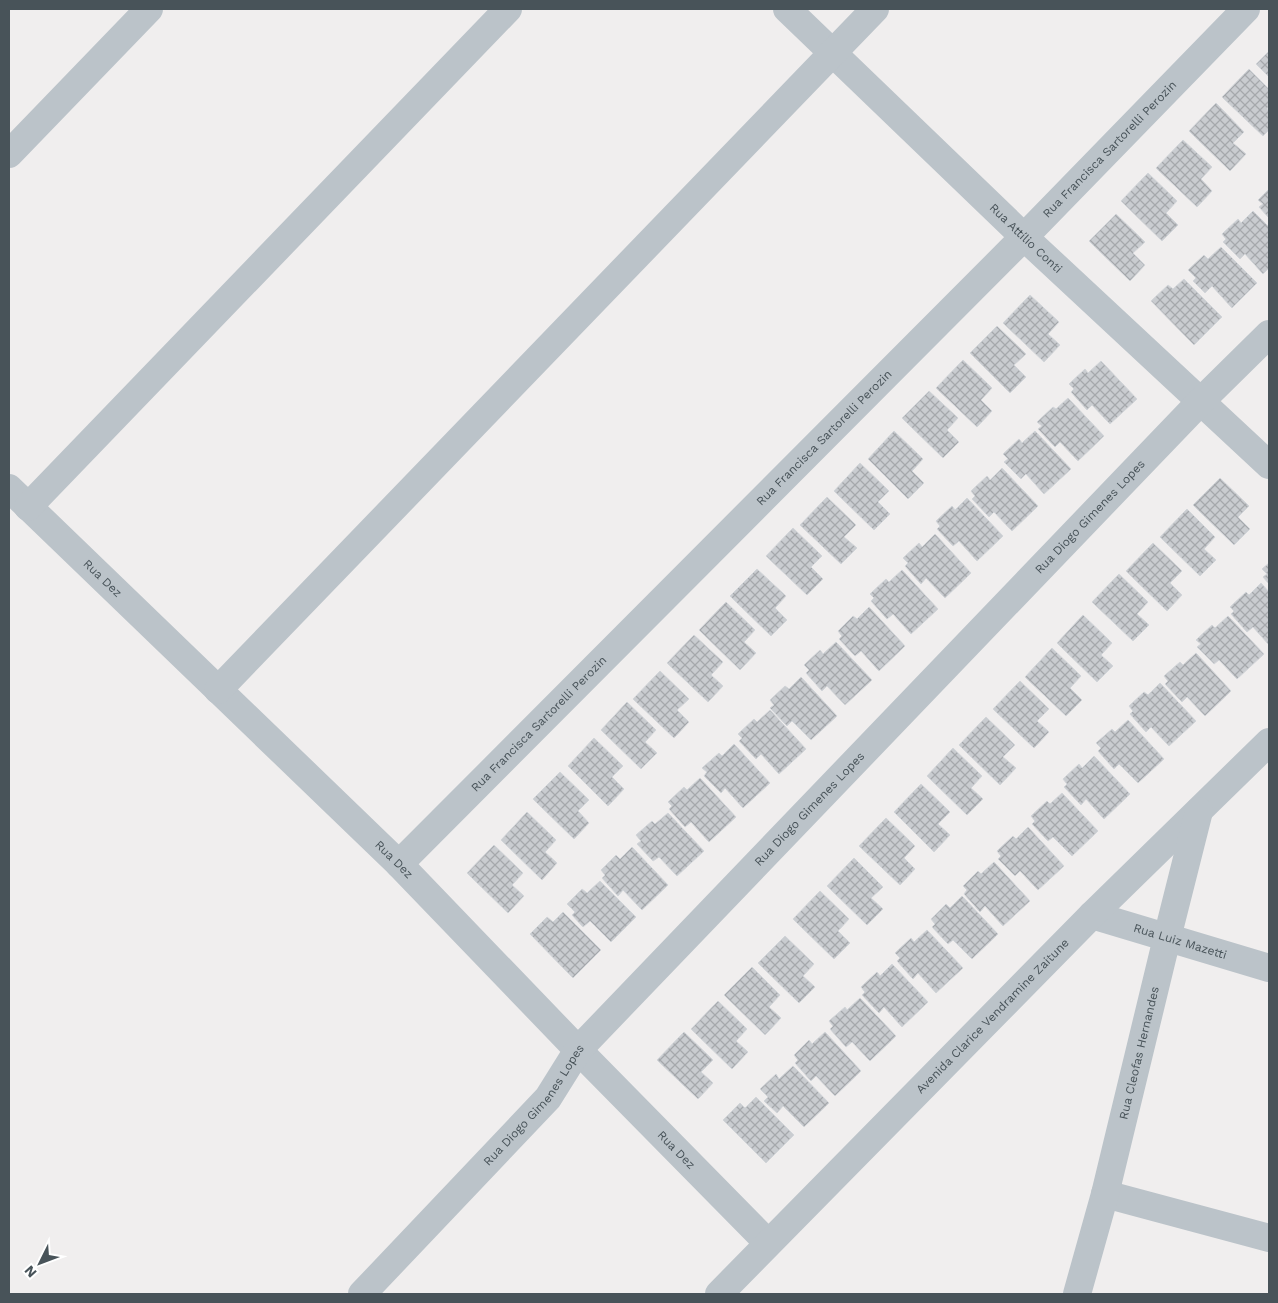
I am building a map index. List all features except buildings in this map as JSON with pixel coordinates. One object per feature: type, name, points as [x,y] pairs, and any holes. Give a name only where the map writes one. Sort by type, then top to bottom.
[{"type":"street","points":[[9,154],[149,9]]},
{"type":"street","points":[[28,507],[508,9]]},
{"type":"street","name":"Rua Attílio Conti","points":[[786,9],[1024,237],[1269,465]]},
{"type":"street","points":[[218,690],[875,9]]},
{"type":"street","name":"Rua Francisca Sartorelli Perozin","points":[[399,864],[1024,237],[1246,9]]},
{"type":"street","name":"Rua Diogo Gimenes Lopes","points":[[362,1294],[548,1098],[578,1050],[1201,401],[1269,334]]},
{"type":"street","name":"Rua Dez","points":[[9,488],[399,864],[768,1243]]},
{"type":"street","name":"Avenida Clarice Vendramine Zaitune","points":[[719,1294],[1092,916],[1269,742]]},
{"type":"street","name":"Rua Cleofas Hernandes","points":[[1077,1294],[1106,1194],[1166,938],[1199,812]]},
{"type":"street","name":"Rua Luiz Mazetti","points":[[1092,916],[1269,968]]},
{"type":"street","points":[[1106,1194],[1269,1238]]}]
